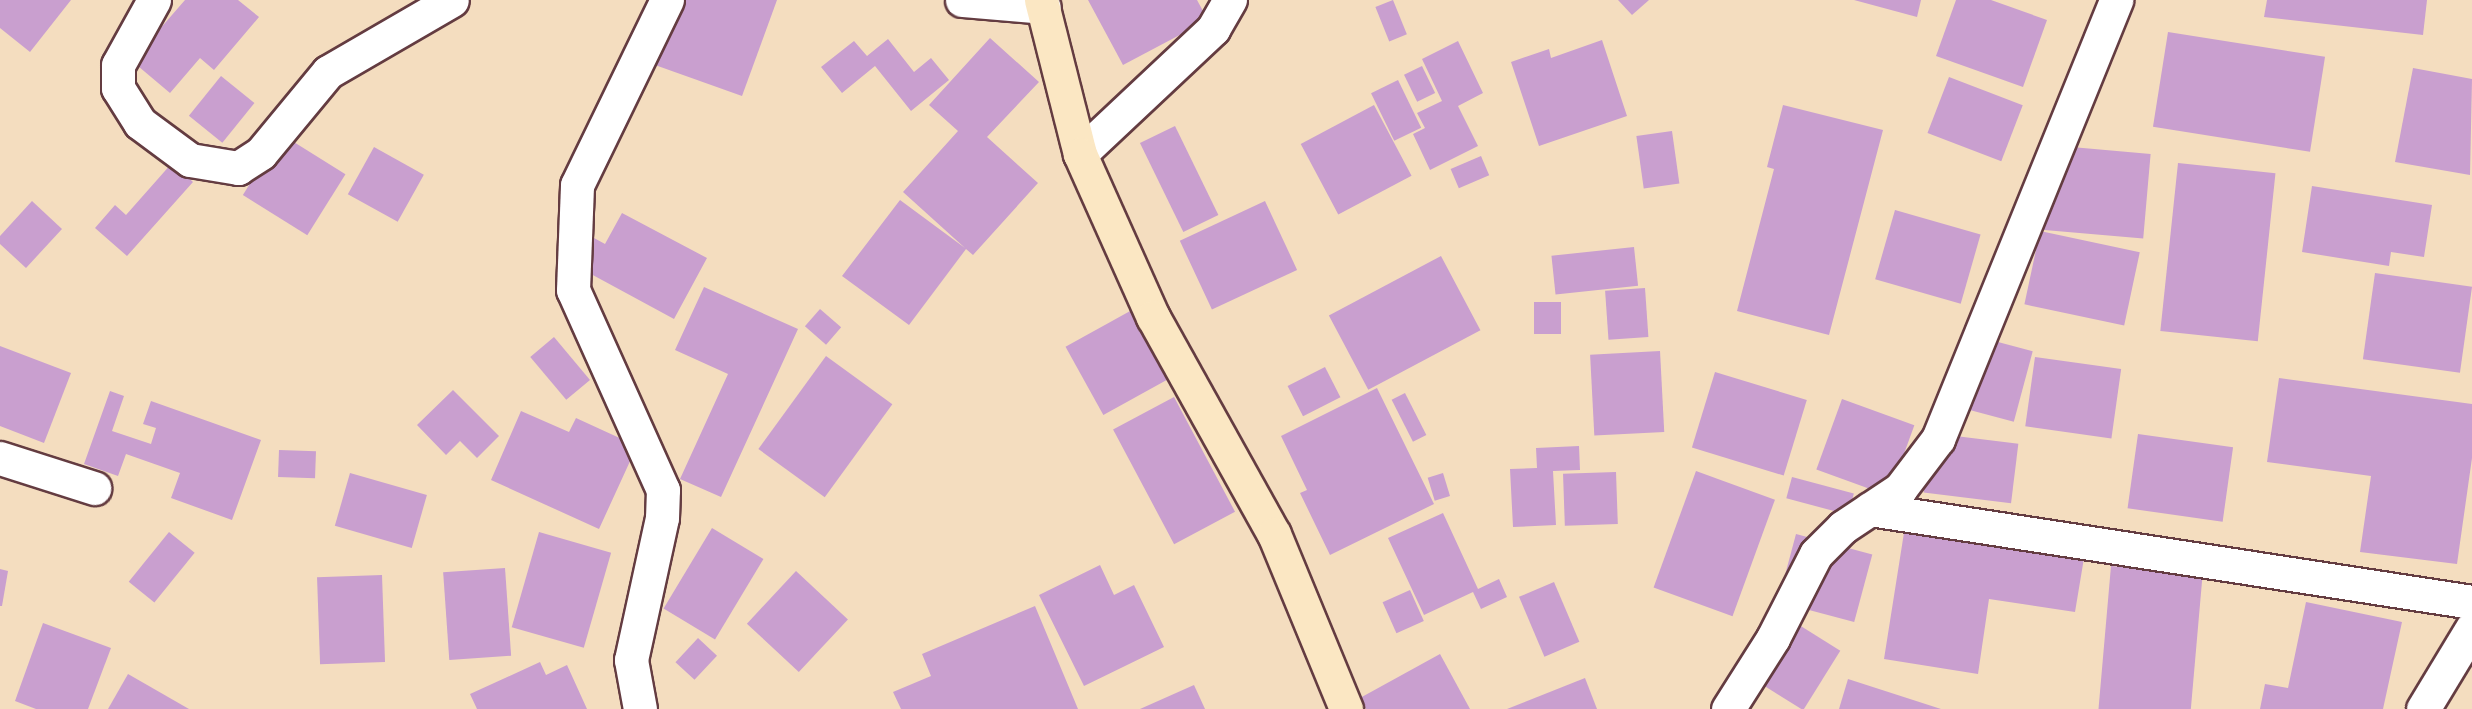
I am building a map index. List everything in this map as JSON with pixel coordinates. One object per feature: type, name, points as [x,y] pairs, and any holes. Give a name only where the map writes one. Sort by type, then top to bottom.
[{"type":"street","points":[[154,0],[118,65],[118,88],[140,123],[190,160],[238,168],[261,153],[328,72],[452,0]]},
{"type":"street","points":[[640,709],[631,660],[662,518],[663,490],[573,290],[577,185],[667,0]]},
{"type":"street","points":[[962,0],[1043,3],[1080,154],[1153,317],[1274,534],[1346,709]]},
{"type":"street","points":[[1080,154],[1213,29],[1230,0]]},
{"type":"street","points":[[1728,709],[1773,638],[1816,554],[1870,509],[1900,489],[1938,439],[2116,0]]},
{"type":"street","points":[[0,458],[94,488]]},
{"type":"street","points":[[1870,509],[2472,602]]},
{"type":"street","points":[[2422,709],[2472,628]]},
{"type":"building","points":[[0,0],[71,0],[30,52],[0,28]]},
{"type":"building","points":[[185,0],[238,0],[259,17],[214,70],[200,58],[170,93],[132,61]]},
{"type":"building","points":[[679,0],[777,0],[742,96],[655,65]]},
{"type":"building","points":[[1088,0],[1197,0],[1208,20],[1123,65]]},
{"type":"building","points":[[1393,0],[1407,34],[1389,41],[1375,7]]},
{"type":"building","points":[[1618,0],[1649,0],[1632,15]]},
{"type":"building","points":[[1854,0],[1921,0],[1917,17]]},
{"type":"building","points":[[1956,0],[1991,0],[2047,20],[2023,87],[1936,56]]},
{"type":"building","points":[[2267,0],[2427,0],[2423,35],[2264,17]]},
{"type":"building","points":[[2168,32],[2325,57],[2310,152],[2153,127]]},
{"type":"building","points":[[990,38],[1039,82],[987,137],[1038,183],[973,255],[966,249],[909,325],[842,276],[900,200],[965,248],[903,192],[958,131],[929,105]]},
{"type":"building","points":[[888,39],[914,72],[931,58],[949,80],[911,111],[875,66],[842,93],[821,67],[854,41],[867,56]]},
{"type":"building","points":[[1602,40],[1627,116],[1539,146],[1511,62],[1549,49],[1551,58]]},
{"type":"building","points":[[1458,41],[1483,93],[1458,106],[1478,146],[1430,170],[1413,134],[1425,128],[1417,113],[1442,101],[1422,59]]},
{"type":"building","points":[[1422,66],[1435,93],[1417,102],[1404,75]]},
{"type":"building","points":[[2413,68],[2472,79],[2470,175],[2395,162]]},
{"type":"building","points":[[221,76],[254,103],[222,143],[189,116]]},
{"type":"building","points":[[1949,77],[2023,105],[2001,161],[1927,133]]},
{"type":"building","points":[[1398,80],[1421,128],[1394,141],[1371,93]]},
{"type":"building","points":[[1374,105],[1412,176],[1338,215],[1301,144]]},
{"type":"building","points":[[1783,105],[1883,130],[1829,335],[1737,311],[1774,169],[1767,167]]},
{"type":"building","points":[[1175,126],[1218,215],[1183,232],[1140,143]]},
{"type":"building","points":[[1672,131],[1679,183],[1644,188],[1636,136]]},
{"type":"building","points":[[281,134],[345,174],[307,235],[243,195]]},
{"type":"building","points":[[2049,145],[2151,154],[2143,239],[2042,230]]},
{"type":"building","points":[[374,147],[424,175],[398,222],[348,194]]},
{"type":"building","points":[[1481,156],[1489,175],[1459,188],[1451,169]]},
{"type":"building","points":[[172,163],[193,182],[127,256],[95,228],[115,205],[126,215]]},
{"type":"building","points":[[2178,163],[2275,173],[2258,341],[2160,331]]},
{"type":"building","points":[[2312,186],[2432,205],[2424,257],[2391,252],[2389,266],[2302,252]]},
{"type":"building","points":[[32,201],[62,229],[26,268],[0,244],[0,236]]},
{"type":"building","points":[[1265,201],[1297,270],[1212,310],[1180,241]]},
{"type":"building","points":[[1895,210],[1981,235],[1961,304],[1875,279]]},
{"type":"building","points":[[622,213],[707,258],[674,319],[578,267],[594,238],[605,244]]},
{"type":"building","points":[[2040,231],[2140,252],[2124,326],[2024,304]]},
{"type":"building","points":[[1634,247],[1638,286],[1556,294],[1551,256]]},
{"type":"building","points":[[1441,256],[1480,330],[1368,390],[1329,316]]},
{"type":"building","points":[[2375,273],[2472,287],[2460,373],[2363,359]]},
{"type":"building","points":[[704,287],[798,329],[721,497],[680,479],[728,374],[675,350]]},
{"type":"building","points":[[1645,288],[1648,337],[1609,340],[1605,291]]},
{"type":"building","points":[[1534,302],[1561,302],[1561,334],[1534,334]]},
{"type":"building","points":[[820,309],[841,327],[826,345],[805,326]]},
{"type":"building","points":[[1132,310],[1170,378],[1103,415],[1066,347]]},
{"type":"building","points":[[1968,334],[2033,351],[2014,422],[1949,405]]},
{"type":"building","points":[[554,337],[590,380],[566,400],[530,357]]},
{"type":"building","points":[[0,346],[71,373],[44,443],[0,426]]},
{"type":"building","points":[[1660,351],[1664,432],[1594,436],[1590,355]]},
{"type":"building","points":[[826,356],[892,404],[825,497],[758,449]]},
{"type":"building","points":[[2035,357],[2121,369],[2111,438],[2025,426]]},
{"type":"building","points":[[1325,367],[1340,397],[1303,416],[1288,386]]},
{"type":"building","points":[[1715,372],[1807,400],[1784,476],[1692,448]]},
{"type":"building","points":[[2279,378],[2472,404],[2472,458],[2457,564],[2360,552],[2371,476],[2267,462]]},
{"type":"building","points":[[1377,388],[1434,504],[1330,555],[1300,493],[1307,490],[1281,436]]},
{"type":"building","points":[[453,390],[499,436],[477,458],[460,441],[446,455],[417,425]]},
{"type":"building","points":[[110,391],[124,396],[112,431],[151,444],[156,428],[143,424],[151,401],[261,440],[232,520],[171,498],[180,473],[126,454],[118,476],[84,464]]},
{"type":"building","points":[[1405,393],[1426,435],[1413,442],[1392,400]]},
{"type":"building","points":[[1174,397],[1235,512],[1174,544],[1113,429]]},
{"type":"building","points":[[1842,399],[1914,425],[1889,496],[1816,469]]},
{"type":"building","points":[[521,411],[569,432],[576,418],[637,446],[599,529],[491,480]]},
{"type":"building","points":[[1931,433],[2018,444],[2011,503],[1924,493]]},
{"type":"building","points":[[2138,434],[2233,447],[2223,522],[2128,508]]},
{"type":"building","points":[[1579,446],[1580,470],[1553,471],[1556,525],[1513,527],[1510,469],[1537,468],[1536,448]]},
{"type":"building","points":[[279,450],[316,451],[315,478],[278,477]]},
{"type":"building","points":[[1696,471],[1775,500],[1733,616],[1654,588]]},
{"type":"building","points":[[1616,472],[1618,524],[1565,526],[1563,474]]},
{"type":"building","points":[[350,473],[427,495],[412,548],[335,526]]},
{"type":"building","points":[[1443,473],[1450,496],[1435,501],[1428,478]]},
{"type":"building","points":[[1792,477],[1854,494],[1848,515],[1786,498]]},
{"type":"building","points":[[1443,513],[1478,589],[1499,579],[1507,597],[1481,609],[1473,592],[1424,615],[1388,538]]},
{"type":"building","points":[[1906,520],[2086,546],[2075,612],[1989,599],[1978,674],[1884,659]]},
{"type":"building","points":[[712,528],[763,559],[715,639],[664,609]]},
{"type":"building","points":[[169,532],[195,553],[154,603],[129,582]]},
{"type":"building","points":[[539,532],[611,553],[584,648],[512,627]]},
{"type":"building","points":[[1796,534],[1872,554],[1854,622],[1778,602]]},
{"type":"building","points":[[1100,565],[1114,595],[1134,585],[1164,647],[1084,686],[1039,595]]},
{"type":"building","points":[[2111,566],[2203,574],[2191,709],[2098,709]]},
{"type":"building","points":[[505,568],[511,656],[449,660],[443,572]]},
{"type":"building","points":[[0,569],[8,571],[2,606],[0,606]]},
{"type":"building","points":[[796,571],[848,619],[799,672],[747,624]]},
{"type":"building","points":[[382,575],[385,662],[320,664],[317,577]]},
{"type":"building","points":[[1554,582],[1579,642],[1544,657],[1519,597]]},
{"type":"building","points":[[1410,590],[1424,621],[1396,633],[1383,602]]},
{"type":"building","points":[[2306,602],[2402,622],[2383,709],[2260,709],[2265,684],[2288,688]]},
{"type":"building","points":[[1035,606],[1078,709],[901,709],[893,692],[931,676],[922,654]]},
{"type":"building","points":[[1775,610],[1840,651],[1804,709],[1738,669]]},
{"type":"building","points":[[43,623],[111,648],[88,709],[36,709],[15,701]]},
{"type":"building","points":[[698,638],[717,656],[695,680],[675,662]]},
{"type":"building","points":[[1440,654],[1470,709],[1366,709],[1360,698]]},
{"type":"building","points":[[540,662],[546,675],[567,665],[587,709],[477,709],[470,694]]},
{"type":"building","points":[[128,674],[189,709],[108,709]]},
{"type":"building","points":[[1585,678],[1597,709],[1507,709]]},
{"type":"building","points":[[1848,679],[1941,709],[1839,709]]},
{"type":"building","points":[[1194,685],[1205,709],[1140,709]]}]
